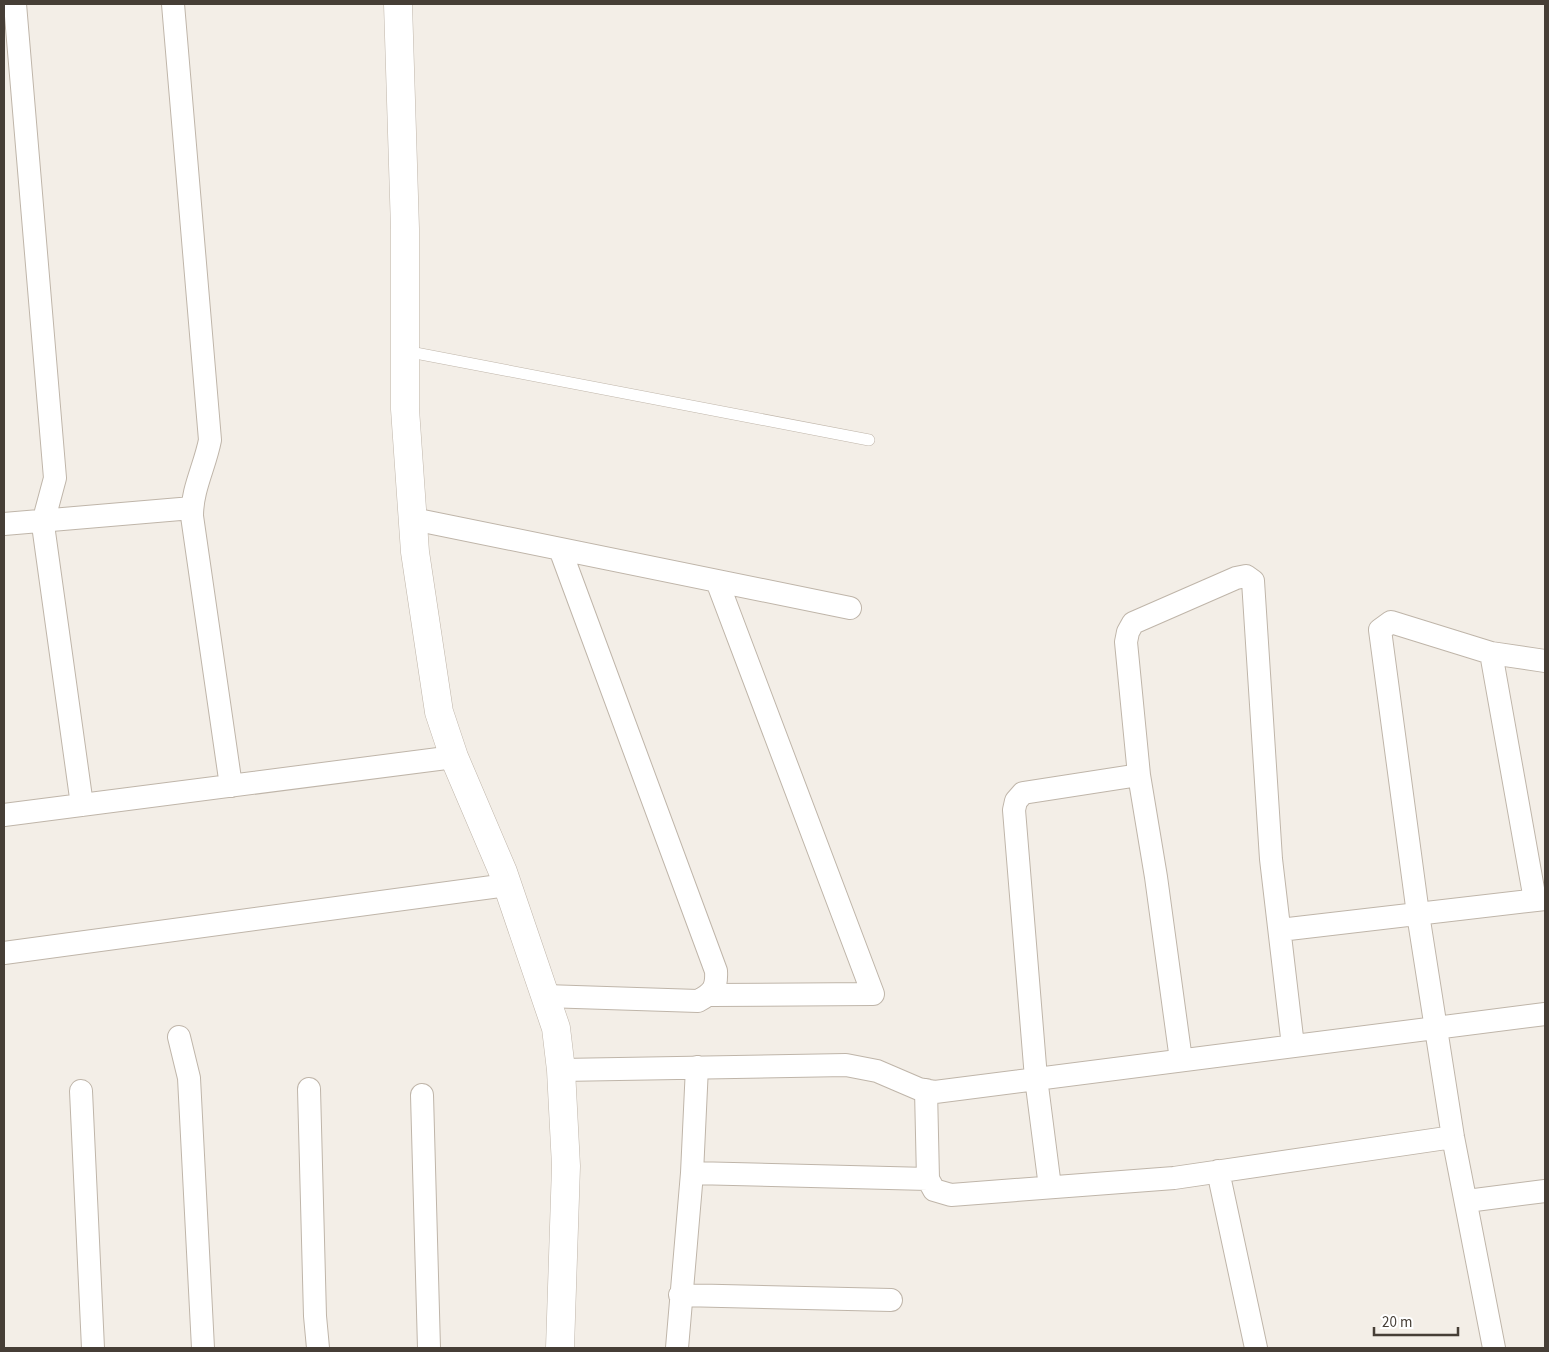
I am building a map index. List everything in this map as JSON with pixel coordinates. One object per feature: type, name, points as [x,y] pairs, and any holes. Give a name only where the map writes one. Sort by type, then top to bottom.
[{"type":"street","points":[[15,4],[55,478],[44,519],[82,805]]},
{"type":"street","points":[[173,4],[210,440],[206,462],[194,489],[192,508],[231,786]]},
{"type":"street","points":[[398,4],[405,229],[405,409],[415,552],[439,712],[454,757],[507,885],[556,1028],[562,1070],[566,1166],[560,1348]]},
{"type":"street","points":[[4,524],[44,519],[192,508]]},
{"type":"street","points":[[413,519],[850,608]]},
{"type":"street","points":[[560,549],[716,971],[716,984],[711,995]]},
{"type":"street","points":[[1181,1060],[1156,877],[1139,775],[1126,642],[1128,632],[1133,623],[1236,578],[1246,576],[1253,581],[1271,859],[1293,1046]]},
{"type":"street","points":[[545,996],[698,1001],[711,995],[873,994],[717,581]]},
{"type":"street","points":[[1494,1348],[1467,1201],[1453,1137],[1418,914],[1380,630],[1385,624],[1391,622],[1491,653],[1545,660]]},
{"type":"street","points":[[1280,930],[1540,899],[1491,653]]},
{"type":"street","points":[[4,815],[454,757]]},
{"type":"street","points":[[1050,1187],[1036,1078],[1014,810],[1016,801],[1022,793],[1139,775]]},
{"type":"street","points":[[4,953],[507,885]]},
{"type":"street","points":[[562,1070],[846,1065],[877,1071],[935,1092],[1545,1014]]},
{"type":"street","points":[[179,1036],[189,1078],[202,1348]]},
{"type":"street","points":[[677,1348],[680,1295],[692,1173],[698,1067]]},
{"type":"street","points":[[309,1089],[314,1307],[318,1348]]},
{"type":"street","points":[[926,1090],[928,1179],[934,1190],[951,1195],[1174,1178],[1453,1137]]},
{"type":"street","points":[[81,1091],[93,1348]]},
{"type":"street","points":[[422,1094],[429,1348]]},
{"type":"street","points":[[1218,1171],[1256,1348]]},
{"type":"street","points":[[692,1173],[928,1179]]},
{"type":"street","points":[[1467,1201],[1545,1191]]},
{"type":"street","points":[[680,1295],[891,1300]]},
{"type":"lane","points":[[405,351],[869,440]]}]
